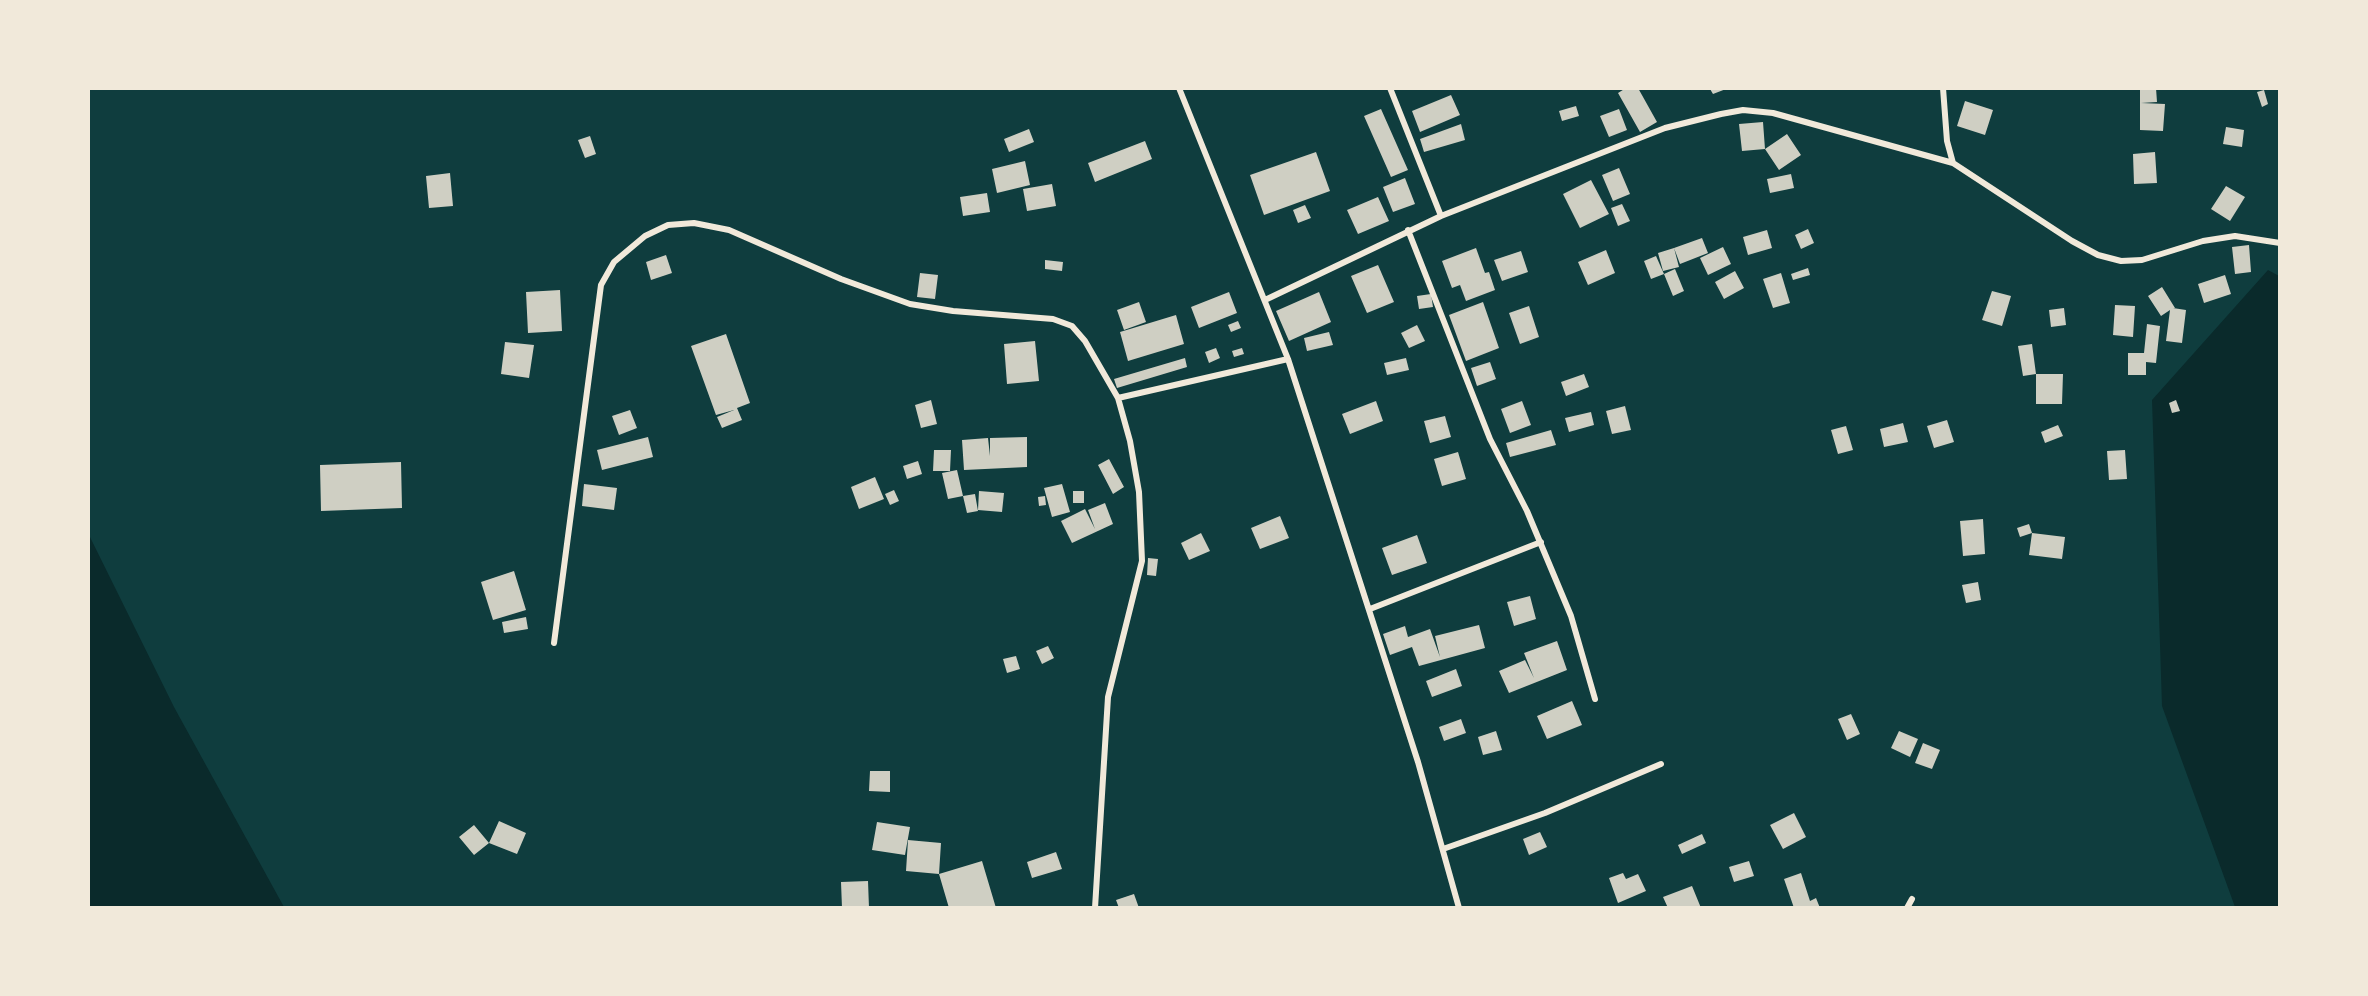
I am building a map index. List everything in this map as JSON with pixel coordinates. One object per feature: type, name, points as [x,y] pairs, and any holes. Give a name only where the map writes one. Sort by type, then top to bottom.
[{"type":"street","points":[[1179,88],[1288,359],[1418,762],[1459,908]]},
{"type":"street","points":[[1390,88],[1441,216]]},
{"type":"street","points":[[1943,88],[1947,141],[1953,163]]},
{"type":"street","points":[[1265,300],[1441,216],[1665,128],[1743,110],[1773,113],[1953,163],[2072,241],[2098,255],[2121,261],[2142,260],[2203,241],[2235,236],[2280,243]]},
{"type":"street","points":[[554,643],[601,285],[614,262],[645,236],[668,225],[694,223],[729,230],[841,279],[910,304],[954,311],[1053,319],[1072,326],[1085,341],[1118,398],[1130,441],[1139,492],[1142,561],[1108,697],[1095,908]]},
{"type":"street","points":[[1408,230],[1490,439],[1541,542],[1571,616],[1595,699]]},
{"type":"street","points":[[1118,398],[1288,359]]},
{"type":"street","points":[[1370,609],[1541,542]]},
{"type":"street","points":[[1443,849],[1545,813],[1661,764]]},
{"type":"street","points":[[1907,908],[1912,899]]},
{"type":"water","points":[[2268,270],[2279,276],[2279,907],[2235,907],[2162,706],[2152,400]]},
{"type":"water","points":[[88,533],[174,707],[284,907],[89,907]]},
{"type":"building","points":[[1626,88],[1638,88],[1657,122],[1640,132],[1618,93]]},
{"type":"building","points":[[2140,88],[2156,88],[2157,102],[2141,103],[2165,104],[2163,131],[2140,130]]},
{"type":"building","points":[[1710,89],[1726,89],[1713,94]]},
{"type":"building","points":[[2264,90],[2268,104],[2262,107],[2257,92]]},
{"type":"building","points":[[1451,95],[1460,115],[1420,132],[1412,111]]},
{"type":"building","points":[[1965,101],[1993,110],[1985,135],[1957,126]]},
{"type":"building","points":[[1576,106],[1579,116],[1562,121],[1559,111]]},
{"type":"building","points":[[1381,109],[1408,170],[1391,177],[1364,116]]},
{"type":"building","points":[[1619,109],[1627,130],[1609,137],[1600,116]]},
{"type":"building","points":[[1763,122],[1765,149],[1742,151],[1739,124]]},
{"type":"building","points":[[1461,124],[1465,140],[1424,152],[1420,139]]},
{"type":"building","points":[[2226,127],[2244,130],[2242,147],[2223,144]]},
{"type":"building","points":[[1029,129],[1034,142],[1009,152],[1004,139]]},
{"type":"building","points":[[1787,134],[1801,155],[1779,170],[1765,149]]},
{"type":"building","points":[[590,136],[596,154],[585,158],[578,140]]},
{"type":"building","points":[[1145,141],[1152,159],[1095,182],[1088,163]]},
{"type":"building","points":[[1316,152],[1330,191],[1264,215],[1250,175]]},
{"type":"building","points":[[2155,152],[2157,183],[2134,184],[2133,154]]},
{"type":"building","points":[[1025,161],[1030,185],[997,193],[992,169]]},
{"type":"building","points":[[1619,168],[1630,194],[1613,201],[1602,175]]},
{"type":"building","points":[[450,173],[453,206],[429,208],[426,176]]},
{"type":"building","points":[[1791,174],[1794,188],[1770,193],[1767,179]]},
{"type":"building","points":[[1405,178],[1415,204],[1393,212],[1383,187]]},
{"type":"building","points":[[1591,180],[1609,214],[1580,228],[1563,194]]},
{"type":"building","points":[[1052,184],[1056,206],[1027,211],[1023,189]]},
{"type":"building","points":[[2226,186],[2245,197],[2230,221],[2211,209]]},
{"type":"building","points":[[987,193],[990,212],[963,216],[960,197]]},
{"type":"building","points":[[1378,197],[1389,221],[1358,234],[1347,210]]},
{"type":"building","points":[[1622,204],[1630,221],[1618,226],[1611,208]]},
{"type":"building","points":[[1305,205],[1311,218],[1298,223],[1293,210]]},
{"type":"building","points":[[1808,229],[1814,243],[1801,249],[1795,235]]},
{"type":"building","points":[[1767,230],[1772,248],[1748,255],[1743,237]]},
{"type":"building","points":[[1702,238],[1708,253],[1680,264],[1674,248]]},
{"type":"building","points":[[2249,245],[2251,272],[2235,274],[2232,247]]},
{"type":"building","points":[[1723,247],[1731,264],[1708,275],[1700,258]]},
{"type":"building","points":[[1476,248],[1485,273],[1489,272],[1495,290],[1466,301],[1460,285],[1452,288],[1442,261]]},
{"type":"building","points":[[1674,248],[1679,267],[1663,271],[1658,253]]},
{"type":"building","points":[[1606,250],[1615,273],[1588,285],[1578,262]]},
{"type":"building","points":[[1521,251],[1528,272],[1502,281],[1494,260]]},
{"type":"building","points":[[666,255],[672,273],[651,280],[646,262]]},
{"type":"building","points":[[1656,256],[1664,274],[1651,279],[1644,261]]},
{"type":"building","points":[[1045,260],[1063,262],[1062,271],[1045,269]]},
{"type":"building","points":[[1378,265],[1394,302],[1367,313],[1351,276]]},
{"type":"building","points":[[1808,268],[1810,275],[1793,280],[1791,274]]},
{"type":"building","points":[[1675,269],[1684,291],[1673,296],[1664,274]]},
{"type":"building","points":[[1735,271],[1744,288],[1724,299],[1715,282]]},
{"type":"building","points":[[920,273],[938,275],[935,299],[917,297]]},
{"type":"building","points":[[1781,273],[1790,303],[1773,308],[1763,279]]},
{"type":"building","points":[[2225,275],[2231,294],[2204,303],[2198,284]]},
{"type":"building","points":[[2162,287],[2175,308],[2173,308],[2186,310],[2182,343],[2166,341],[2170,310],[2161,316],[2148,296]]},
{"type":"building","points":[[560,290],[562,331],[528,333],[526,292]]},
{"type":"building","points":[[1992,291],[2011,296],[2002,326],[1982,320]]},
{"type":"building","points":[[1229,292],[1237,313],[1199,328],[1191,307]]},
{"type":"building","points":[[1319,292],[1331,322],[1289,341],[1276,311]]},
{"type":"building","points":[[1431,294],[1433,307],[1419,309],[1417,296]]},
{"type":"building","points":[[1139,302],[1146,322],[1124,330],[1117,310]]},
{"type":"building","points":[[1483,302],[1499,348],[1466,361],[1449,315]]},
{"type":"building","points":[[2115,305],[2135,306],[2133,337],[2113,335]]},
{"type":"building","points":[[1529,306],[1539,337],[1520,344],[1509,313]]},
{"type":"building","points":[[2064,308],[2066,325],[2051,327],[2049,310]]},
{"type":"building","points":[[1176,315],[1184,344],[1128,361],[1120,332]]},
{"type":"building","points":[[1238,321],[1241,328],[1231,332],[1228,325]]},
{"type":"building","points":[[2147,324],[2160,326],[2156,363],[2146,362],[2146,375],[2128,375],[2128,353],[2144,353]]},
{"type":"building","points":[[1417,325],[1425,341],[1409,348],[1401,333]]},
{"type":"building","points":[[1329,332],[1333,345],[1307,351],[1304,338]]},
{"type":"building","points":[[726,334],[750,403],[737,408],[742,420],[722,428],[717,417],[734,410],[716,415],[691,346]]},
{"type":"building","points":[[1035,341],[1039,381],[1007,384],[1004,344]]},
{"type":"building","points":[[505,342],[534,345],[529,378],[501,374]]},
{"type":"building","points":[[2032,344],[2036,374],[2023,376],[2018,346]]},
{"type":"building","points":[[1216,348],[1220,358],[1209,363],[1205,352]]},
{"type":"building","points":[[1242,348],[1244,354],[1234,357],[1232,351]]},
{"type":"building","points":[[1185,358],[1187,367],[1117,388],[1114,379]]},
{"type":"building","points":[[1406,358],[1409,370],[1387,375],[1384,363]]},
{"type":"building","points":[[1490,362],[1496,379],[1477,386],[1471,368]]},
{"type":"building","points":[[1584,374],[1589,387],[1566,396],[1561,382]]},
{"type":"building","points":[[2036,374],[2063,374],[2062,404],[2036,404]]},
{"type":"building","points":[[931,400],[937,424],[921,428],[915,405]]},
{"type":"building","points":[[2176,400],[2180,411],[2172,413],[2169,403]]},
{"type":"building","points":[[1376,401],[1383,421],[1350,434],[1342,414]]},
{"type":"building","points":[[1522,401],[1531,425],[1510,433],[1501,409]]},
{"type":"building","points":[[1625,406],[1631,430],[1612,434],[1606,411]]},
{"type":"building","points":[[630,410],[637,428],[619,435],[612,416]]},
{"type":"building","points":[[1591,412],[1594,425],[1569,432],[1565,418]]},
{"type":"building","points":[[1445,416],[1451,437],[1430,443],[1424,421]]},
{"type":"building","points":[[1947,420],[1954,442],[1934,448],[1927,426]]},
{"type":"building","points":[[1903,423],[1908,442],[1884,447],[1880,429]]},
{"type":"building","points":[[2058,425],[2063,436],[2045,443],[2041,432]]},
{"type":"building","points":[[1846,426],[1853,450],[1838,454],[1831,430]]},
{"type":"building","points":[[1551,430],[1556,445],[1510,457],[1506,443]]},
{"type":"building","points":[[648,437],[653,457],[602,470],[597,450]]},
{"type":"building","points":[[1027,437],[1027,467],[964,470],[962,440],[988,438],[990,456],[990,438]]},
{"type":"building","points":[[934,450],[951,450],[950,471],[933,471]]},
{"type":"building","points":[[2125,450],[2127,479],[2109,480],[2107,451]]},
{"type":"building","points":[[1458,452],[1466,479],[1442,486],[1434,459]]},
{"type":"building","points":[[1109,459],[1124,487],[1113,494],[1098,465]]},
{"type":"building","points":[[918,461],[922,474],[907,479],[903,466]]},
{"type":"building","points":[[401,462],[402,508],[321,511],[320,465]]},
{"type":"building","points":[[957,470],[963,496],[948,499],[942,473]]},
{"type":"building","points":[[875,477],[884,499],[859,509],[851,487]]},
{"type":"building","points":[[584,484],[617,488],[614,510],[582,506]]},
{"type":"building","points":[[1062,484],[1070,512],[1052,517],[1044,488]]},
{"type":"building","points":[[894,490],[899,501],[890,505],[885,494]]},
{"type":"building","points":[[979,491],[1004,493],[1002,512],[978,510]]},
{"type":"building","points":[[1073,491],[1084,491],[1084,503],[1073,503]]},
{"type":"building","points":[[975,494],[978,511],[967,513],[963,496]]},
{"type":"building","points":[[1045,496],[1046,505],[1039,506],[1038,497]]},
{"type":"building","points":[[1105,503],[1113,524],[1072,543],[1061,521],[1085,509],[1095,529],[1088,510]]},
{"type":"building","points":[[1280,516],[1289,538],[1260,549],[1251,528]]},
{"type":"building","points":[[1983,519],[1985,554],[1963,556],[1960,521]]},
{"type":"building","points":[[2029,524],[2032,533],[2020,537],[2017,528]]},
{"type":"building","points":[[1201,533],[1210,551],[1189,560],[1181,543]]},
{"type":"building","points":[[2032,533],[2065,537],[2062,559],[2029,555]]},
{"type":"building","points":[[1417,535],[1427,563],[1392,575],[1382,548]]},
{"type":"building","points":[[1148,558],[1158,559],[1156,576],[1147,575]]},
{"type":"building","points":[[514,571],[526,610],[493,620],[481,582]]},
{"type":"building","points":[[1978,582],[1981,600],[1966,603],[1962,585]]},
{"type":"building","points":[[1530,596],[1536,619],[1514,626],[1507,602]]},
{"type":"building","points":[[526,617],[528,629],[504,633],[502,622]]},
{"type":"building","points":[[1479,625],[1485,648],[1419,666],[1412,647],[1390,655],[1383,634],[1405,626],[1408,637],[1430,629],[1440,657],[1435,636]]},
{"type":"building","points":[[1557,641],[1567,670],[1509,693],[1499,671],[1525,660],[1534,678],[1524,653]]},
{"type":"building","points":[[1048,646],[1054,658],[1042,664],[1036,651]]},
{"type":"building","points":[[1016,656],[1020,669],[1007,673],[1003,659]]},
{"type":"building","points":[[1456,669],[1462,686],[1432,697],[1426,681]]},
{"type":"building","points":[[1572,701],[1582,725],[1547,739],[1537,716]]},
{"type":"building","points":[[1851,714],[1860,734],[1847,740],[1838,719]]},
{"type":"building","points":[[1461,719],[1466,733],[1444,741],[1439,727]]},
{"type":"building","points":[[1496,731],[1502,750],[1483,755],[1478,737]]},
{"type":"building","points":[[1899,731],[1918,739],[1910,757],[1891,748]]},
{"type":"building","points":[[1923,743],[1940,750],[1932,769],[1915,763]]},
{"type":"building","points":[[870,771],[890,771],[890,792],[869,791]]},
{"type":"building","points":[[1794,813],[1806,837],[1783,849],[1770,825]]},
{"type":"building","points":[[499,821],[526,833],[517,854],[489,843]]},
{"type":"building","points":[[877,822],[910,827],[905,855],[872,850]]},
{"type":"building","points":[[474,825],[489,843],[474,855],[459,837]]},
{"type":"building","points":[[1540,832],[1547,847],[1529,855],[1523,839]]},
{"type":"building","points":[[1702,834],[1706,843],[1682,854],[1678,845]]},
{"type":"building","points":[[908,840],[941,843],[939,874],[906,871]]},
{"type":"building","points":[[1056,852],[1062,869],[1032,878],[1027,862]]},
{"type":"building","points":[[982,861],[996,908],[949,908],[939,874]]},
{"type":"building","points":[[1749,861],[1754,876],[1734,882],[1729,867]]},
{"type":"building","points":[[1623,873],[1626,879],[1638,874],[1646,891],[1618,903],[1609,878]]},
{"type":"building","points":[[1801,873],[1810,901],[1816,898],[1820,908],[1794,908],[1784,879]]},
{"type":"building","points":[[868,881],[869,908],[842,908],[841,882]]},
{"type":"building","points":[[1692,886],[1701,908],[1668,908],[1663,897]]},
{"type":"building","points":[[1134,894],[1139,908],[1119,908],[1116,900]]}]
